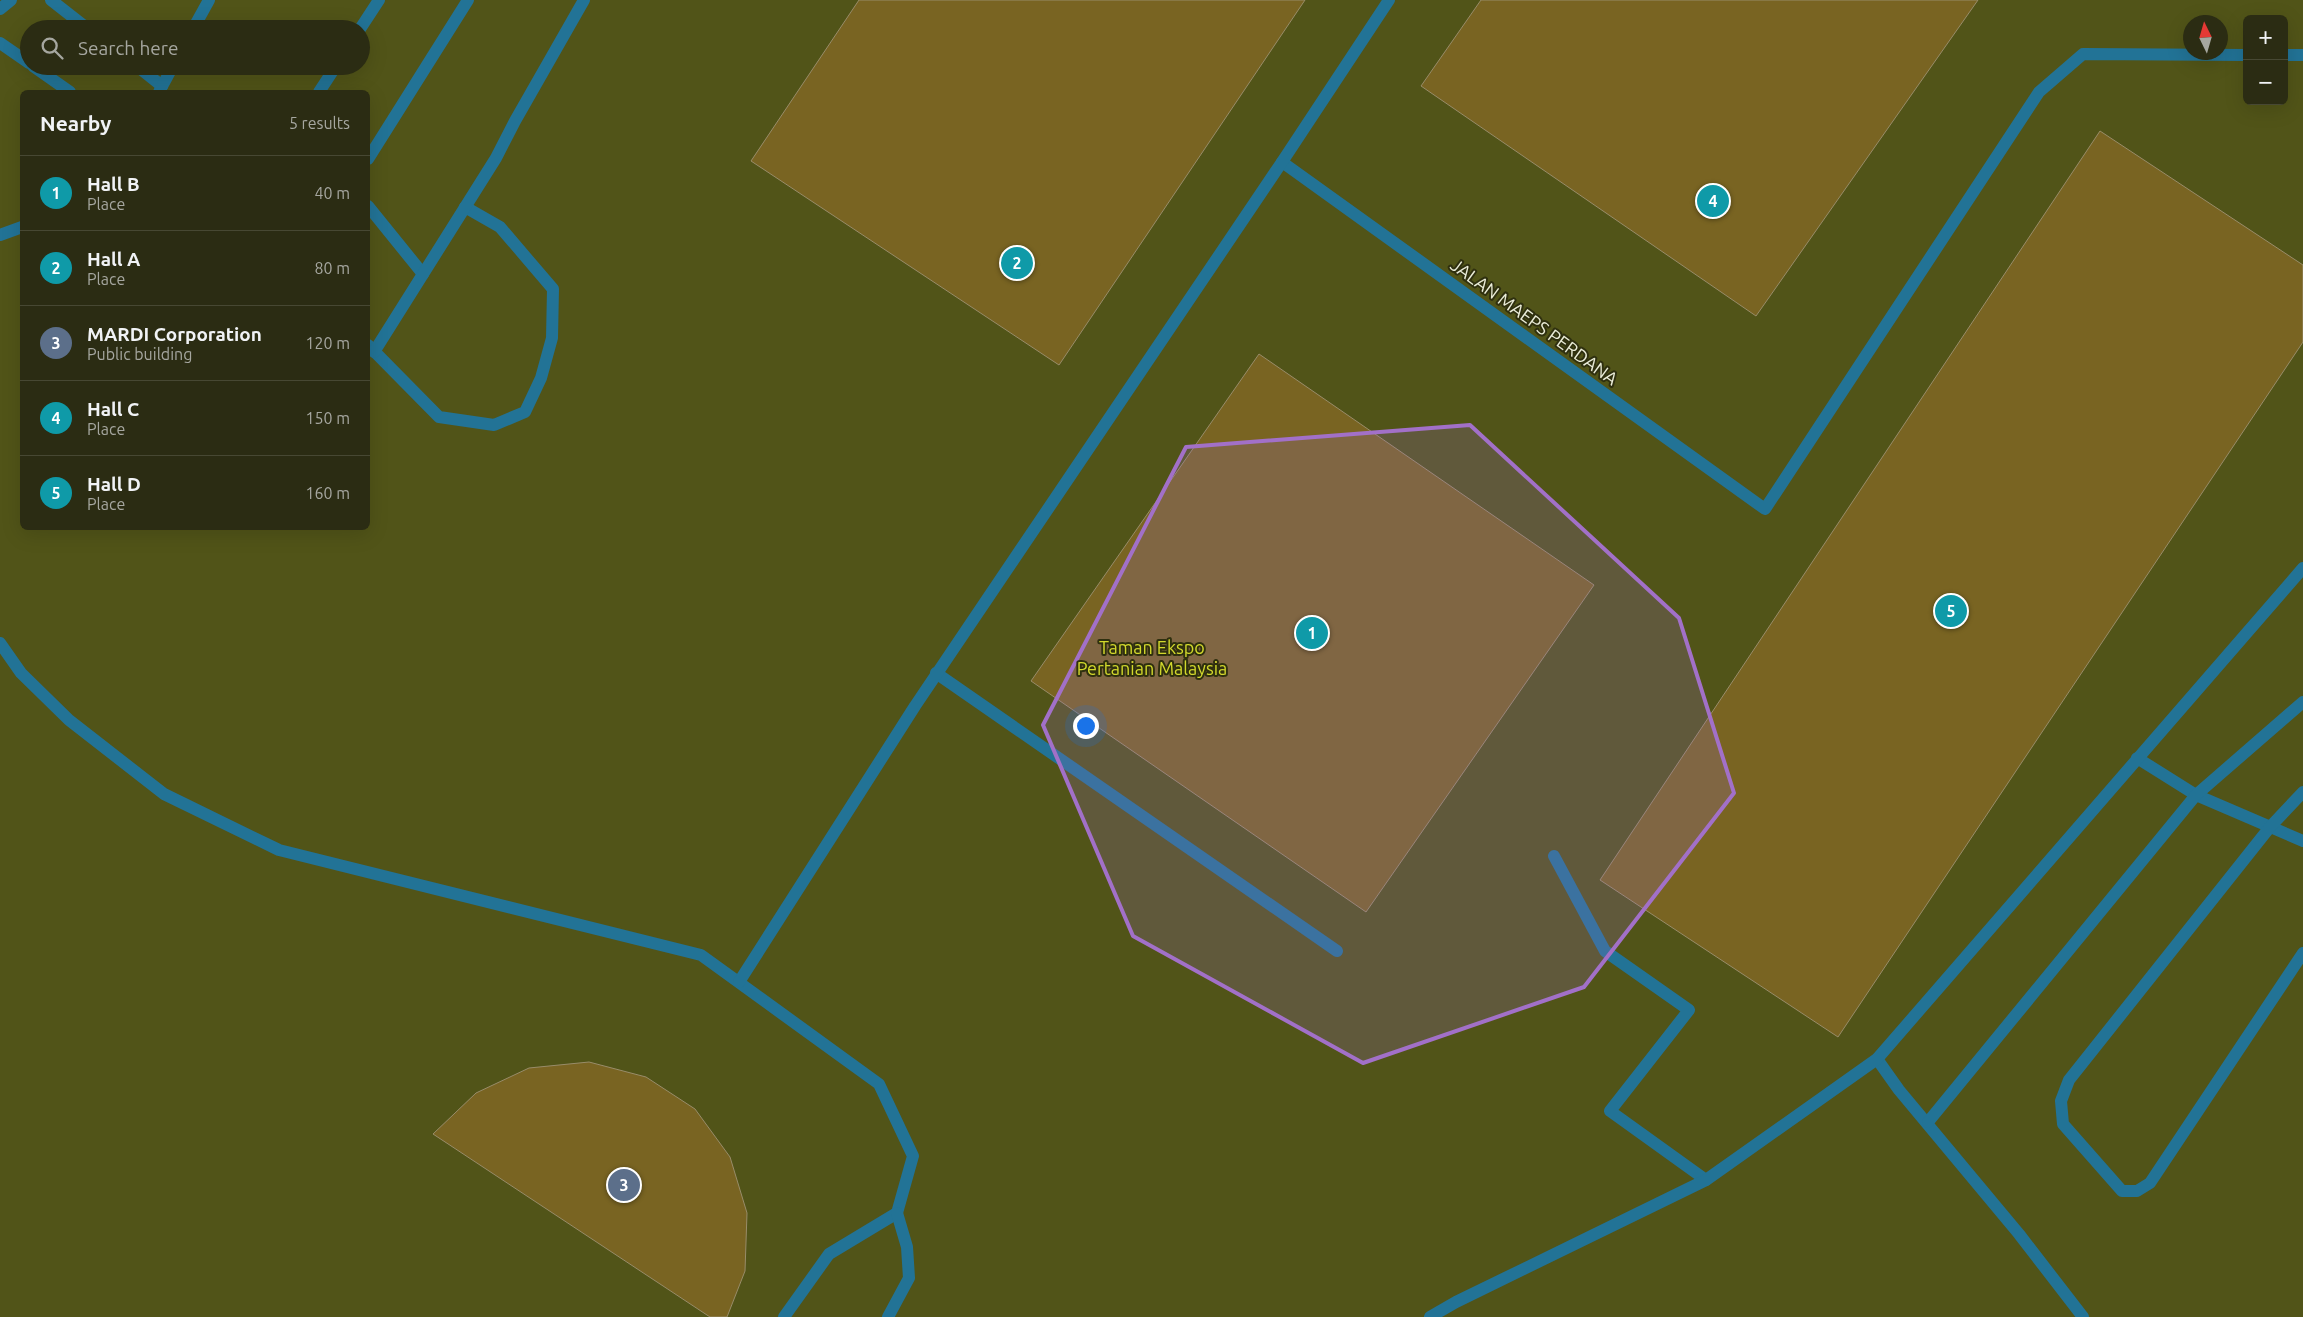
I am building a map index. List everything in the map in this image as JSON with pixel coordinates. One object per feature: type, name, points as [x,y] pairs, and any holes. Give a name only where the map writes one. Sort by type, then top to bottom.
[{"type":"street","points":[[0,8],[11,0]]},
{"type":"street","points":[[51,0],[77,20]]},
{"type":"street","points":[[198,20],[209,0]]},
{"type":"street","points":[[366,20],[379,0]]},
{"type":"street","points":[[370,156],[468,0]]},
{"type":"street","points":[[465,207],[500,227],[553,289],[552,338],[541,378],[525,412],[494,425],[439,416],[371,349],[423,274],[465,207],[496,158],[584,0]]},
{"type":"street","points":[[738,982],[936,673],[1282,162],[1389,0]]},
{"type":"street","points":[[0,43],[20,57]]},
{"type":"street","name":"JALAN MAEPS PERDANA","points":[[1282,162],[1764,509],[2039,92],[2083,54],[2243,55]]},
{"type":"street","points":[[2288,55],[2303,55]]},
{"type":"street","points":[[46,75],[67,90]]},
{"type":"street","points":[[146,75],[160,89],[168,75]]},
{"type":"street","points":[[320,90],[330,75]]},
{"type":"street","points":[[370,208],[423,274]]},
{"type":"street","points":[[0,235],[20,228]]},
{"type":"street","points":[[1430,1317],[1456,1302],[1706,1180],[1877,1059],[2303,568]]},
{"type":"street","points":[[0,643],[21,673],[70,720],[164,794],[279,850],[701,955],[879,1084],[913,1156],[898,1213],[907,1247],[909,1278],[888,1317]]},
{"type":"street","points":[[936,673],[1337,951]]},
{"type":"street","points":[[1928,1122],[2196,796],[2303,702]]},
{"type":"street","points":[[2137,758],[2196,796],[2303,840]]},
{"type":"street","points":[[2303,792],[2270,826],[2069,1080],[2061,1101],[2063,1124],[2122,1191],[2138,1191],[2150,1183],[2303,953]]},
{"type":"street","points":[[1554,856],[1605,951],[1689,1010],[1610,1111],[1706,1180]]},
{"type":"street","points":[[1877,1059],[1900,1090],[2019,1234],[2083,1317]]},
{"type":"street","points":[[784,1317],[829,1254],[898,1213]]},
{"type":"highlighted area","points":[[1470,425],[1679,618],[1734,793],[1584,987],[1363,1063],[1133,936],[1043,725],[1186,447]]},
{"type":"green space","name":"Taman Ekspo Pertanian Malaysia","points":[[0,0],[2303,0],[2303,1317],[0,1317]]},
{"type":"building","points":[[859,0],[1305,0],[1059,365],[751,161]]},
{"type":"building","points":[[1481,0],[1978,0],[1756,316],[1421,86]]},
{"type":"building","points":[[2100,131],[2303,265],[2303,342],[1838,1037],[1600,880]]},
{"type":"building","points":[[1259,354],[1594,585],[1366,912],[1031,681]]},
{"type":"building","points":[[589,1062],[646,1077],[695,1109],[730,1157],[747,1213],[745,1271],[727,1317],[710,1317],[433,1134],[476,1093],[529,1068]]},
{"type":"place","name":"Hall C","points":[[1713,201]]},
{"type":"place","name":"Hall A","points":[[1017,263]]},
{"type":"place","name":"Hall D","points":[[1951,611]]},
{"type":"place","name":"Hall B","points":[[1312,633]]},
{"type":"place","name":"MARDI Corporation","points":[[624,1185]]}]
